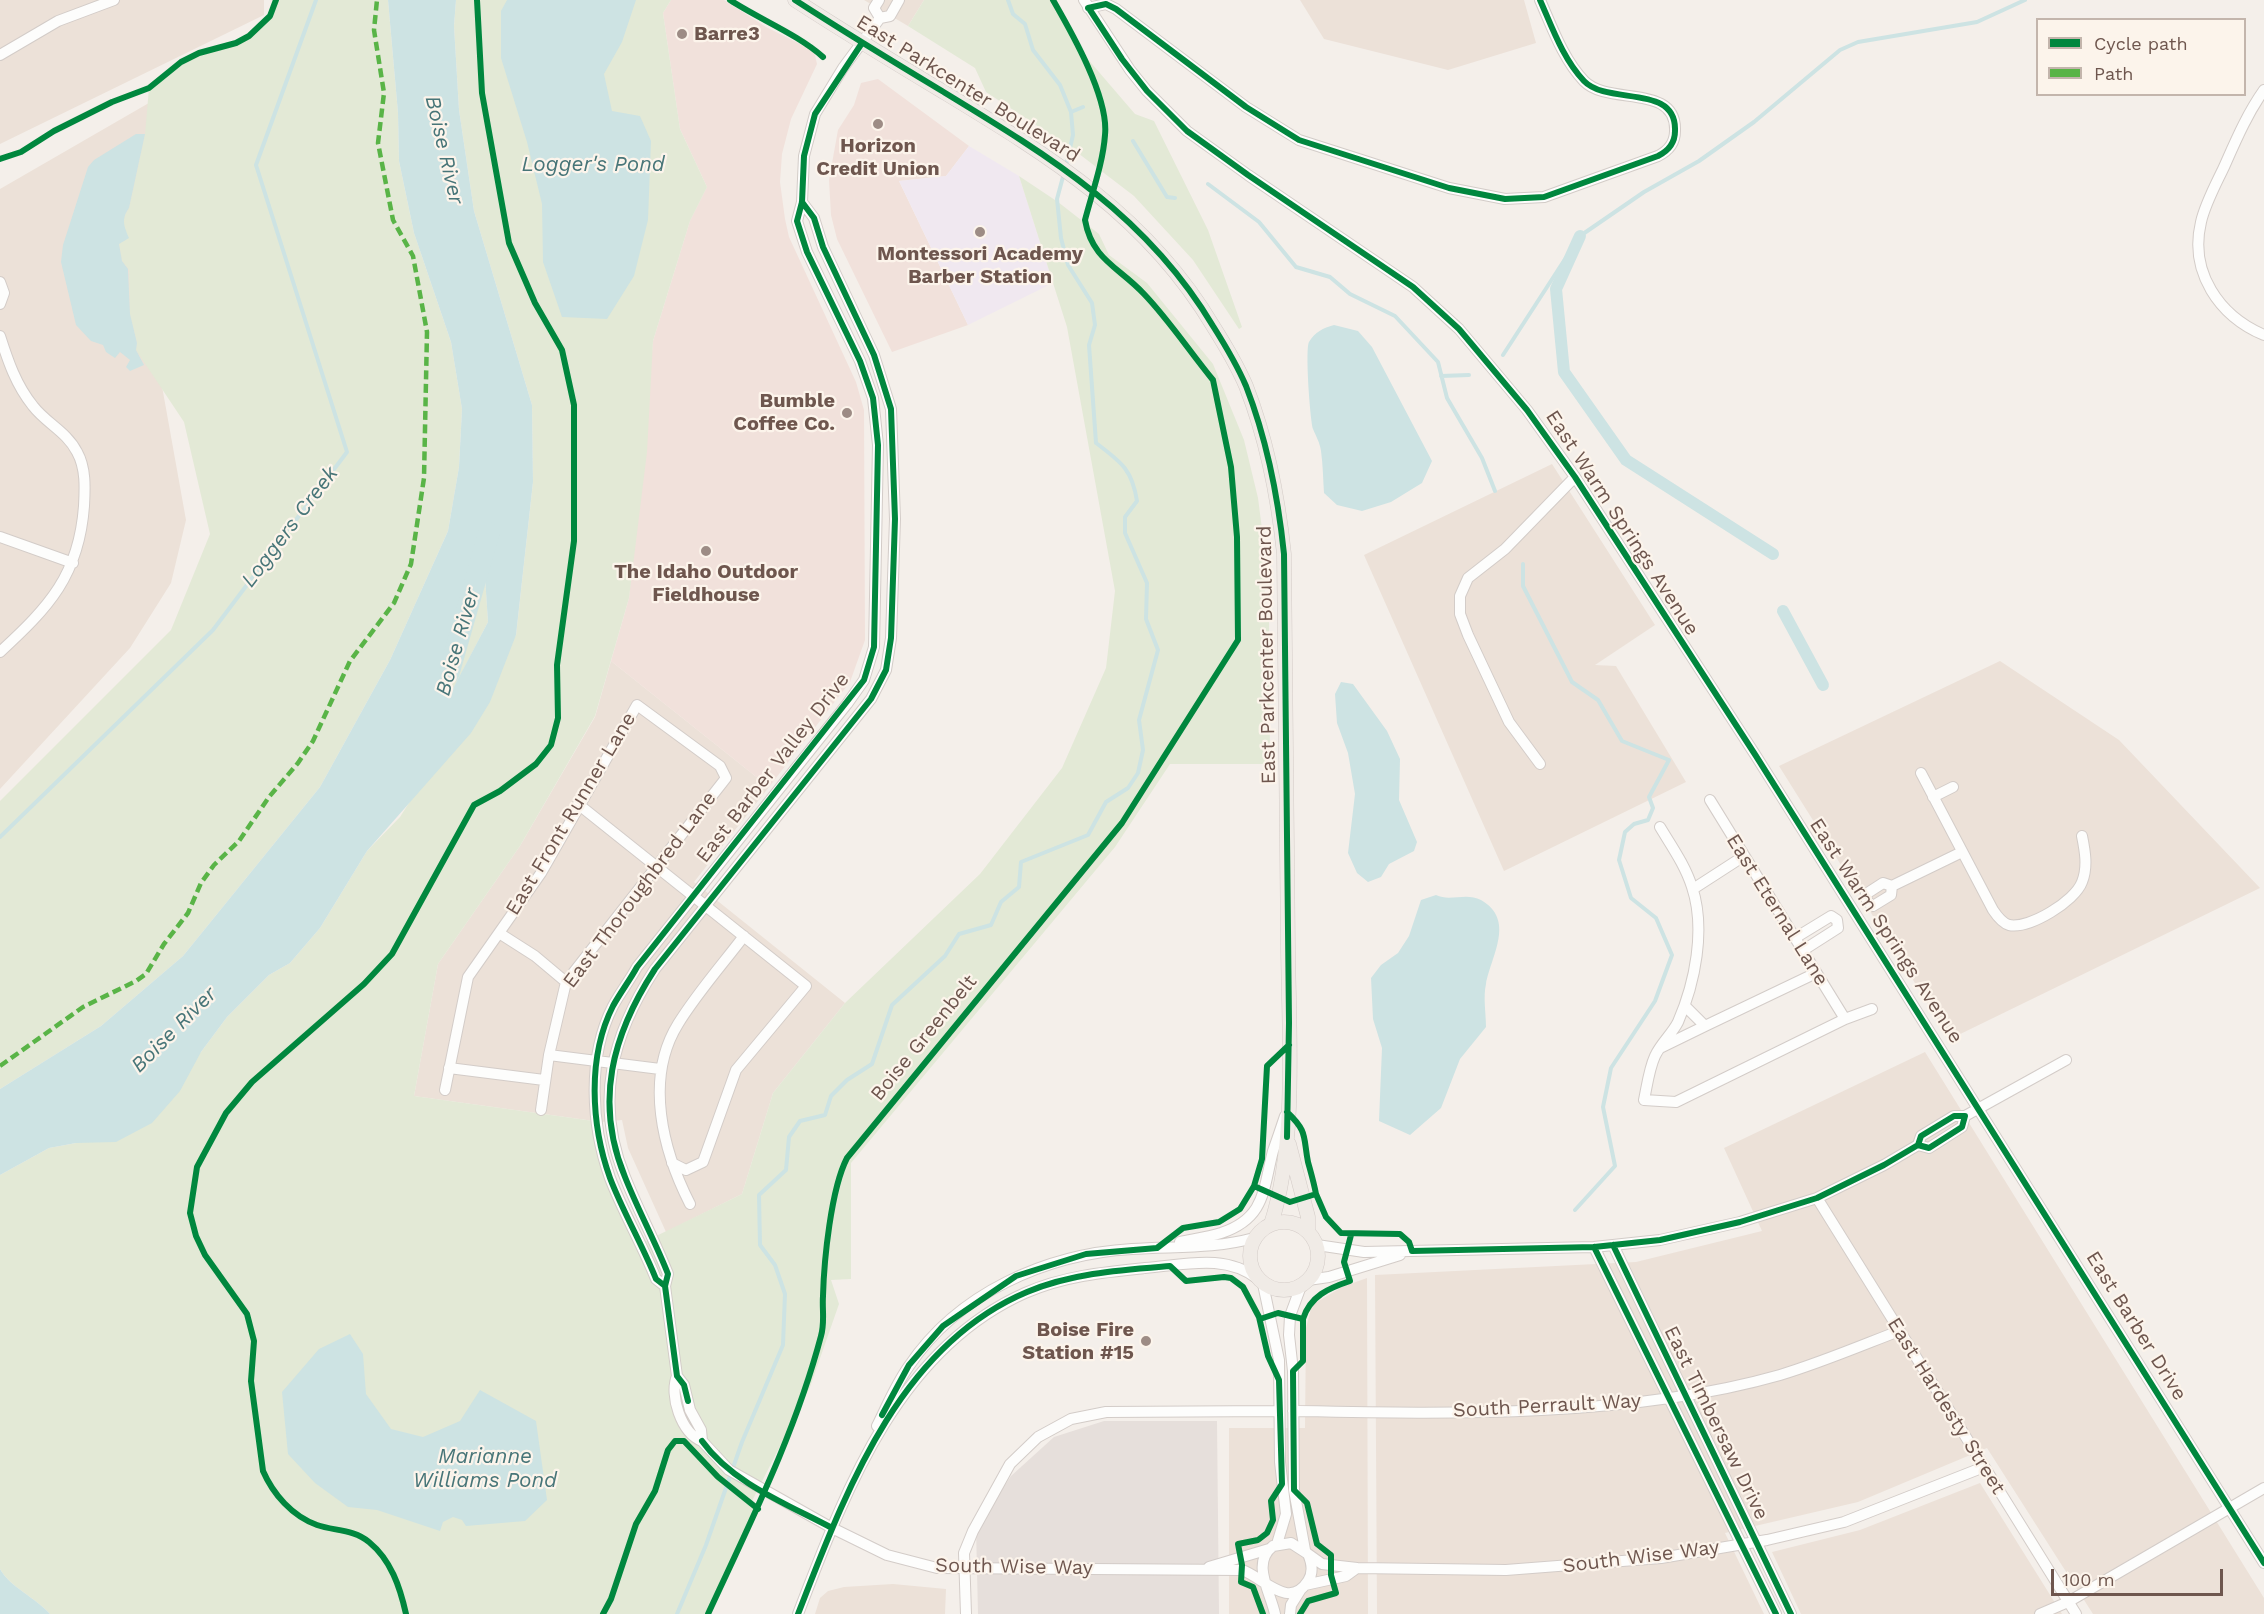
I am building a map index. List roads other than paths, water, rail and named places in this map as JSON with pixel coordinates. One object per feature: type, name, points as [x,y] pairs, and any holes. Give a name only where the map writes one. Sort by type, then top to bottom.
[{"type":"main road","name":"East Parkcenter Boulevard","points":[[795,0],[1033,148],[1096,191],[1134,224],[1170,263],[1203,308],[1245,384],[1270,463],[1279,506],[1284,554],[1289,1023],[1287,1137],[1280,1197],[1271,1224]]},
{"type":"main road","name":"East Parkcenter Boulevard","points":[[1287,1137],[1308,1217],[1308,1231]]},
{"type":"main road","points":[[1291,1222],[1308,1231],[1317,1245],[1318,1264],[1305,1283],[1282,1290],[1261,1282],[1249,1259],[1254,1238],[1271,1224],[1291,1222]]},
{"type":"street","points":[[0,55],[58,21],[114,0]]},
{"type":"street","points":[[879,0],[874,9],[880,18]]},
{"type":"street","name":"East Barber Valley Drive","points":[[665,1286],[656,1279],[603,1158],[595,1115],[597,1061],[613,1007],[638,967],[847,704],[864,680],[874,647],[878,445],[873,398],[860,361],[807,252],[797,220],[802,202],[804,156],[815,114],[880,18],[890,16],[899,0]]},
{"type":"street","points":[[1086,4],[1106,4],[1116,9],[1246,106],[1299,140],[1449,188],[1505,199],[1526,200],[1557,194],[1658,156],[1670,147],[1676,129],[1670,112],[1660,102],[1611,94],[1585,82],[1568,59],[1540,0]]},
{"type":"street","name":"East Warm Springs Avenue","points":[[1086,4],[1122,59],[1147,91],[1187,130],[1248,175],[1413,287],[1459,329],[1527,410],[1575,477],[1980,1107]]},
{"type":"street","points":[[2264,90],[2240,131],[2221,174],[2201,221],[2198,244],[2200,266],[2207,286],[2220,305],[2236,320],[2264,335]]},
{"type":"street","name":"East Barber Valley Drive","points":[[802,202],[814,218],[823,247],[874,355],[891,409],[895,519],[891,645],[886,670],[872,699],[655,969],[635,999],[623,1025],[609,1090],[615,1147],[624,1176],[668,1274],[665,1286],[677,1376],[684,1385],[690,1410],[701,1430],[702,1441],[729,1470],[832,1528]]},
{"type":"street","points":[[0,282],[4,293],[0,304]]},
{"type":"street","points":[[0,336],[11,371],[33,407],[71,441],[83,465],[82,532],[73,563],[41,614],[0,652]]},
{"type":"street","points":[[1540,764],[1509,722],[1460,614],[1460,596],[1468,578],[1505,549],[1575,477]]},
{"type":"street","points":[[0,537],[73,563]]},
{"type":"street","name":"East Front Runner Lane","points":[[445,1090],[468,977],[541,873],[578,804],[637,705],[720,766],[726,778]]},
{"type":"street","points":[[1921,773],[1993,910],[1998,918],[2009,925],[2024,924],[2068,902],[2082,882],[2086,857],[2082,836]]},
{"type":"street","name":"East Thoroughbred Lane","points":[[541,1110],[544,1080],[566,982],[726,778]]},
{"type":"street","points":[[1933,796],[1953,787]]},
{"type":"street","name":"East Eternal Lane","points":[[1710,800],[1845,1019]]},
{"type":"street","points":[[578,804],[806,986],[736,1070],[702,1162],[686,1170],[672,1163]]},
{"type":"street","points":[[1660,827],[1681,860],[1693,889],[1698,919],[1696,955],[1685,1006],[1676,1026],[1654,1057],[1644,1100],[1676,1102],[1845,1019],[1872,1010]]},
{"type":"street","points":[[1837,920],[1867,901],[1873,906],[1891,895],[1892,886],[1962,852]]},
{"type":"street","points":[[1693,889],[1744,856]]},
{"type":"street","points":[[1795,938],[1832,916],[1837,920],[1838,928],[1802,951]]},
{"type":"street","points":[[499,933],[535,956],[566,982]]},
{"type":"street","points":[[690,1204],[672,1163],[662,1120],[660,1069],[677,1025],[744,936]]},
{"type":"street","points":[[1659,1049],[1816,973]]},
{"type":"street","points":[[1685,1006],[1705,1026]]},
{"type":"street","points":[[549,1055],[660,1069]]},
{"type":"street","points":[[1317,1245],[1335,1246],[1352,1252],[1594,1247],[1660,1240],[1740,1222],[1816,1198],[1918,1145],[1929,1148],[1962,1127],[1965,1116],[2066,1060]]},
{"type":"street","points":[[449,1068],[544,1080]]},
{"type":"street","name":"East Barber Drive","points":[[1980,1107],[2264,1563]]},
{"type":"street","points":[[1157,1248],[1222,1232],[1240,1223],[1254,1210],[1266,1191],[1273,1152],[1287,1112]]},
{"type":"street","name":"East Hardesty Street","points":[[1816,1198],[2076,1614]]},
{"type":"street","points":[[798,1614],[876,1427],[909,1365],[943,1326],[964,1309],[1016,1276],[1049,1264],[1086,1254],[1218,1246],[1254,1238]]},
{"type":"street","name":"East Timbersaw Drive","points":[[1613,1245],[1683,1395],[1791,1614]]},
{"type":"street","name":"East Timbersaw Drive","points":[[1594,1247],[1776,1614]]},
{"type":"street","points":[[1290,1614],[1291,1605],[1312,1569],[1306,1552],[1294,1490],[1290,1316],[1305,1283],[1412,1251]]},
{"type":"street","points":[[864,1459],[882,1427],[933,1359],[967,1327],[1027,1292],[1068,1279],[1112,1270],[1212,1262],[1233,1265],[1261,1282],[1279,1359],[1280,1462],[1286,1514],[1274,1547],[1262,1567],[1275,1614]]},
{"type":"street","name":"South Perrault Way","points":[[1293,1411],[1510,1411],[1668,1398],[1782,1374],[1899,1331]]},
{"type":"street","points":[[966,1614],[964,1553],[973,1531],[1006,1471],[1023,1449],[1055,1426],[1085,1415],[1106,1412],[1278,1411]]},
{"type":"street","name":"South Wise Way","points":[[1306,1552],[1322,1564],[1357,1568],[1528,1570],[1661,1558],[1742,1545],[1844,1522],[1984,1467]]},
{"type":"street","points":[[2040,1614],[2068,1602],[2264,1488]]},
{"type":"street","name":"South Wise Way","points":[[832,1528],[887,1555],[917,1564],[964,1568],[1242,1570],[1255,1574],[1268,1584]]},
{"type":"street","points":[[1274,1547],[1291,1543],[1306,1552]]},
{"type":"street","name":"South Wise Way","points":[[1204,1569],[1274,1547]]},
{"type":"street","name":"South Wise Way","points":[[1303,1587],[1346,1576],[1357,1568]]},
{"type":"street","points":[[1268,1584],[1283,1593],[1303,1587]]},
{"type":"water","points":[[388,0],[456,0],[454,26],[459,110],[474,211],[532,405],[533,482],[516,635],[490,702],[471,733],[367,851],[320,928],[290,963],[269,975],[227,1017],[201,1052],[180,1091],[152,1123],[116,1142],[76,1143],[49,1148],[0,1175],[0,1089],[101,1026],[183,956],[320,787],[390,660],[448,531],[459,467],[462,409],[451,342],[414,233],[399,161],[398,113]],"holes":[[[480,558],[484,562],[488,622],[449,696],[449,684],[455,664],[469,584]]]},
{"type":"water","name":"Logger's Pond","points":[[507,0],[636,0],[622,42],[604,74],[612,111],[640,116],[651,141],[648,220],[634,276],[607,319],[562,317],[543,262],[542,204],[527,142],[501,58],[501,11]]},
{"type":"water","points":[[136,134],[145,134],[129,208],[124,219],[129,238],[119,244],[122,261],[128,269],[130,314],[137,343],[136,350],[144,365],[130,371],[126,367],[130,360],[120,352],[115,358],[106,352],[103,345],[91,341],[76,325],[61,262],[63,245],[88,167],[94,160]]},
{"type":"water","points":[[1334,325],[1358,331],[1372,347],[1432,461],[1422,483],[1391,502],[1362,511],[1337,505],[1324,493],[1320,448],[1313,429],[1309,398],[1309,342],[1320,331]]},
{"type":"water","points":[[1341,682],[1353,684],[1387,731],[1400,759],[1399,800],[1417,842],[1414,851],[1389,864],[1381,877],[1368,882],[1357,873],[1348,853],[1355,794],[1348,753],[1337,723],[1335,694]]},
{"type":"water","points":[[1436,895],[1481,900],[1491,908],[1497,918],[1499,939],[1485,989],[1486,1027],[1460,1059],[1441,1108],[1410,1135],[1379,1121],[1382,1048],[1373,1019],[1371,978],[1381,965],[1398,953],[1409,936],[1421,900]]},
{"type":"water","name":"Marianne Williams Pond","points":[[350,1334],[363,1354],[366,1394],[391,1429],[423,1437],[460,1421],[480,1390],[536,1421],[547,1500],[525,1521],[466,1526],[462,1520],[453,1517],[443,1522],[440,1531],[377,1510],[348,1507],[315,1483],[288,1454],[282,1392],[319,1349]]},
{"type":"water","points":[[0,1569],[10,1581],[50,1614],[0,1614]]},
{"type":"waterway","name":"Loggers Creek","points":[[0,837],[213,630],[347,452],[256,165],[316,0]]},
{"type":"waterway","points":[[1008,0],[1013,14],[1025,24],[1033,50],[1060,85],[1071,112],[1073,135],[1066,165]]},
{"type":"waterway","points":[[1503,355],[1580,236],[1644,192],[1699,161],[1754,122],[1840,50],[1858,42],[1977,22],[2025,0]]},
{"type":"waterway","points":[[1071,112],[1083,107]]},
{"type":"waterway","points":[[1133,141],[1167,197],[1175,198]]},
{"type":"waterway","points":[[677,1614],[706,1545],[742,1442],[783,1345],[785,1294],[775,1265],[760,1245],[759,1195],[786,1170],[789,1137],[800,1121],[825,1115],[831,1096],[847,1080],[872,1064],[892,1005],[945,956],[959,934],[991,925],[1001,902],[1019,887],[1021,862],[1088,835],[1106,802],[1128,788],[1138,773],[1143,750],[1139,720],[1158,650],[1146,619],[1147,583],[1125,533],[1125,517],[1137,501],[1135,490],[1124,467],[1096,443],[1089,345],[1095,325],[1092,303],[1068,265],[1061,238],[1057,199],[1064,173]]},
{"type":"waterway","points":[[1208,184],[1259,222],[1296,267],[1330,277],[1350,294],[1395,316],[1438,362],[1447,398],[1482,458],[1495,491]]},
{"type":"waterway","points":[[1580,236],[1556,289],[1564,372],[1626,460],[1773,554]]},
{"type":"waterway","points":[[1441,376],[1469,375]]},
{"type":"waterway","name":"Boise River","points":[[449,673],[489,533]]},
{"type":"waterway","points":[[1523,564],[1523,586],[1572,682],[1598,700],[1622,741],[1669,760],[1649,797],[1653,808],[1648,820],[1634,824],[1625,832],[1619,860],[1631,898],[1656,918],[1672,955],[1655,1001],[1611,1068],[1603,1107],[1615,1166],[1575,1210]]},
{"type":"waterway","points":[[1783,611],[1823,685]]},
{"type":"place","name":"Barre3","points":[[682,34]]},
{"type":"place","name":"Horizon Credit Union","points":[[878,124]]},
{"type":"place","name":"Montessori Academy Barber Station","points":[[980,232]]},
{"type":"place","name":"Bumble Coffee Co.","points":[[847,413]]},
{"type":"place","name":"The Idaho Outdoor Fieldhouse","points":[[706,551]]},
{"type":"place","name":"Boise Fire Station #15","points":[[1146,1341]]}]
